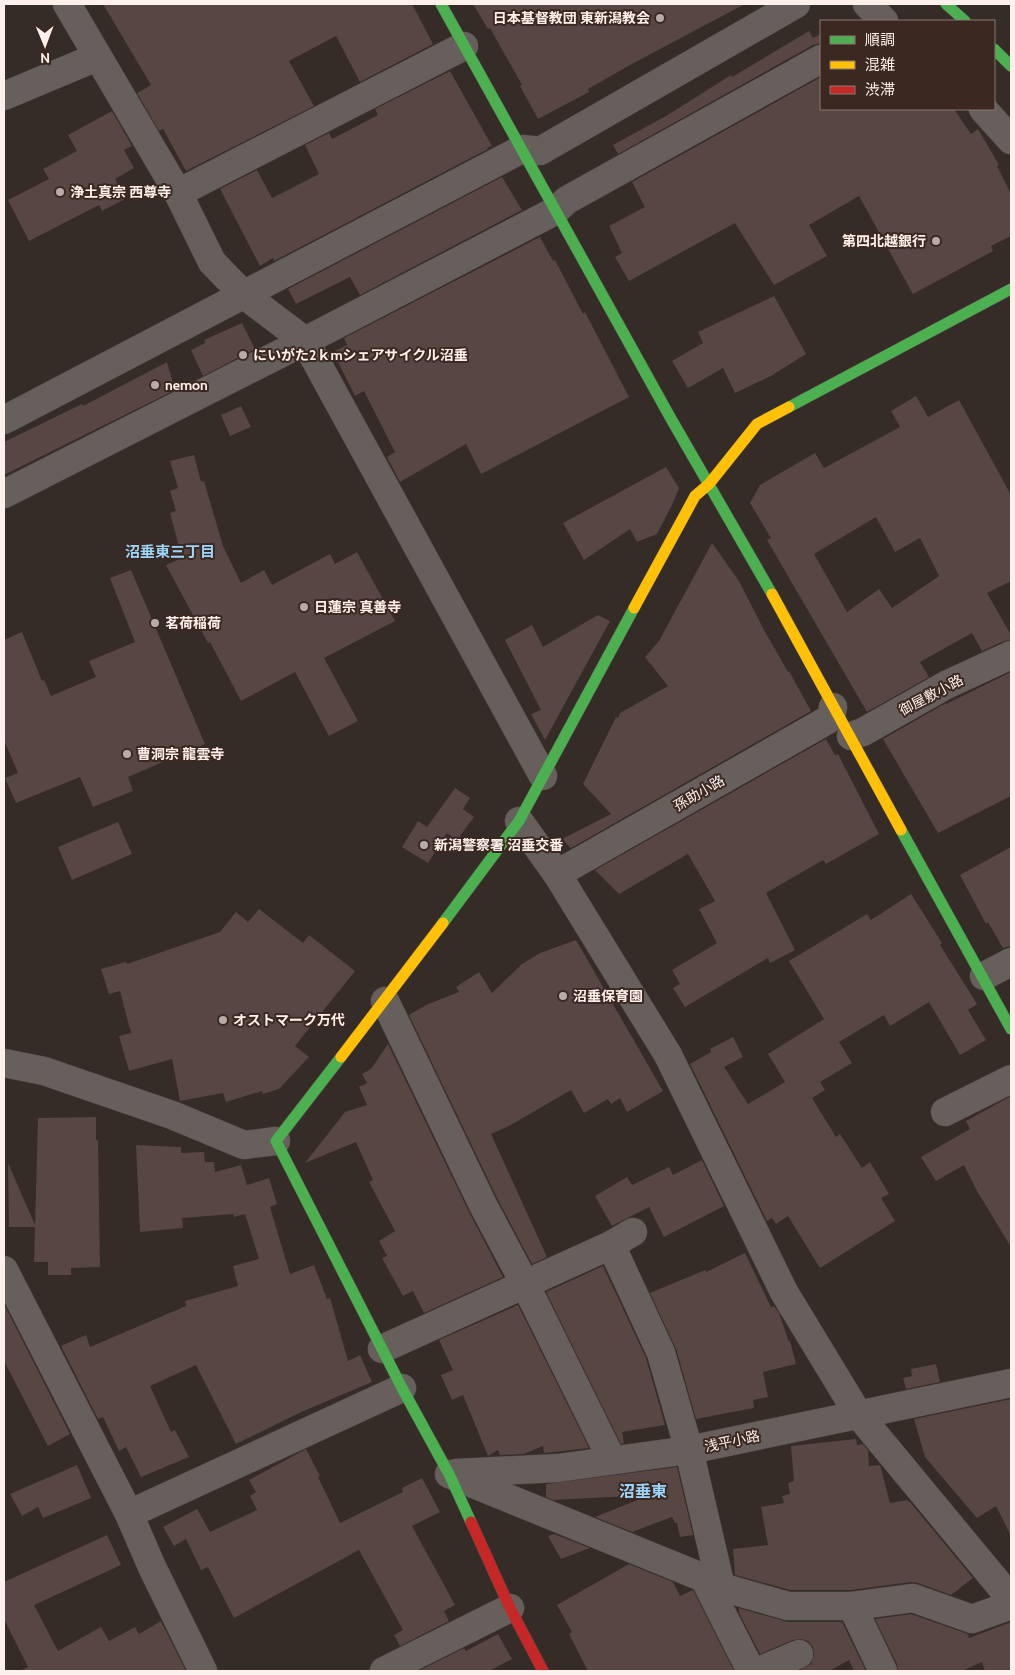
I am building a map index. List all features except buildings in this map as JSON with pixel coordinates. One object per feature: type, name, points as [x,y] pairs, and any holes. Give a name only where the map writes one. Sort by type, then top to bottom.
[{"type":"street","points":[[67,4],[178,193],[212,262],[243,294],[305,342],[544,776]]},
{"type":"street","points":[[441,4],[670,417],[710,484],[833,707],[851,736],[917,859],[984,976],[1011,1029]]},
{"type":"street","points":[[4,420],[522,148],[540,151],[796,4]]},
{"type":"street","points":[[867,4],[883,20]]},
{"type":"street","points":[[946,4],[964,20]]},
{"type":"street","points":[[178,193],[464,46]]},
{"type":"street","points":[[995,50],[1011,66]]},
{"type":"street","points":[[4,96],[97,58]]},
{"type":"street","points":[[4,494],[305,342],[555,211],[567,200],[820,60]]},
{"type":"street","points":[[984,110],[1011,140]]},
{"type":"street","points":[[4,1063],[44,1071],[172,1115],[244,1144],[276,1141],[385,1001],[519,821],[695,496],[710,484],[757,424],[1011,289]]},
{"type":"street","name":"御屋敷小路","points":[[851,736],[863,732],[946,685],[1011,655]]},
{"type":"street","name":"孫助小路","points":[[557,874],[831,718],[833,707]]},
{"type":"street","points":[[519,821],[557,874],[668,1055],[784,1292],[858,1414],[1011,1600]]},
{"type":"street","points":[[984,976],[1011,962]]},
{"type":"street","points":[[385,1001],[483,1205],[525,1284],[612,1460]]},
{"type":"street","points":[[945,1112],[1011,1079]]},
{"type":"street","points":[[276,1141],[402,1388],[449,1474],[510,1608],[543,1671]]},
{"type":"street","points":[[382,1349],[622,1238],[661,1353],[689,1450],[713,1583],[751,1671]]},
{"type":"street","points":[[4,1270],[129,1514],[152,1567],[203,1671]]},
{"type":"street","name":"浅平小路","points":[[449,1474],[558,1468],[689,1450],[1011,1383]]},
{"type":"street","points":[[129,1514],[402,1388]]},
{"type":"street","points":[[449,1474],[713,1583],[788,1606],[852,1606],[913,1598],[972,1619],[1011,1605]]},
{"type":"street","points":[[852,1606],[883,1671]]},
{"type":"street","points":[[384,1671],[510,1608]]},
{"type":"street","points":[[759,1671],[799,1654]]},
{"type":"traffic: fast","points":[[441,4],[670,417],[772,594]]},
{"type":"traffic: fast","points":[[946,4],[964,20]]},
{"type":"traffic: fast","points":[[995,50],[1011,66]]},
{"type":"traffic: fast","points":[[789,407],[1011,289]]},
{"type":"traffic: fast","points":[[443,923],[519,821],[634,608]]},
{"type":"traffic: fast","points":[[901,830],[1011,1029]]},
{"type":"traffic: fast","points":[[341,1057],[276,1141],[402,1388],[449,1474],[471,1522]]},
{"type":"traffic: slow","points":[[634,608],[695,496],[709,484],[757,424],[789,407]]},
{"type":"traffic: slow","points":[[772,594],[901,830]]},
{"type":"traffic: slow","points":[[341,1057],[443,923]]},
{"type":"traffic: jam","points":[[471,1522],[510,1608],[543,1671]]},
{"type":"place","name":"日本基督教団 東新潟教会","points":[[660,18]]},
{"type":"place","name":"浄土真宗 西尊寺","points":[[60,192]]},
{"type":"place","name":"第四北越銀行","points":[[936,241]]},
{"type":"place","name":"にいがた2ｋmシェアサイクル沼垂","points":[[243,355]]},
{"type":"place","name":"nemon","points":[[155,385]]},
{"type":"place","name":"日蓮宗 真善寺","points":[[304,607]]},
{"type":"place","name":"茗荷稲荷","points":[[155,623]]},
{"type":"place","name":"曹洞宗 龍雲寺","points":[[127,754]]},
{"type":"place","name":"新潟警察署 沼垂交番","points":[[424,845]]},
{"type":"place","name":"沼垂保育園","points":[[563,996]]},
{"type":"place","name":"オストマーク万代","points":[[223,1020]]},
{"type":"district","name":"沼垂東三丁目","points":[[170,552]]},
{"type":"district","name":"沼垂東","points":[[643,1491]]}]
